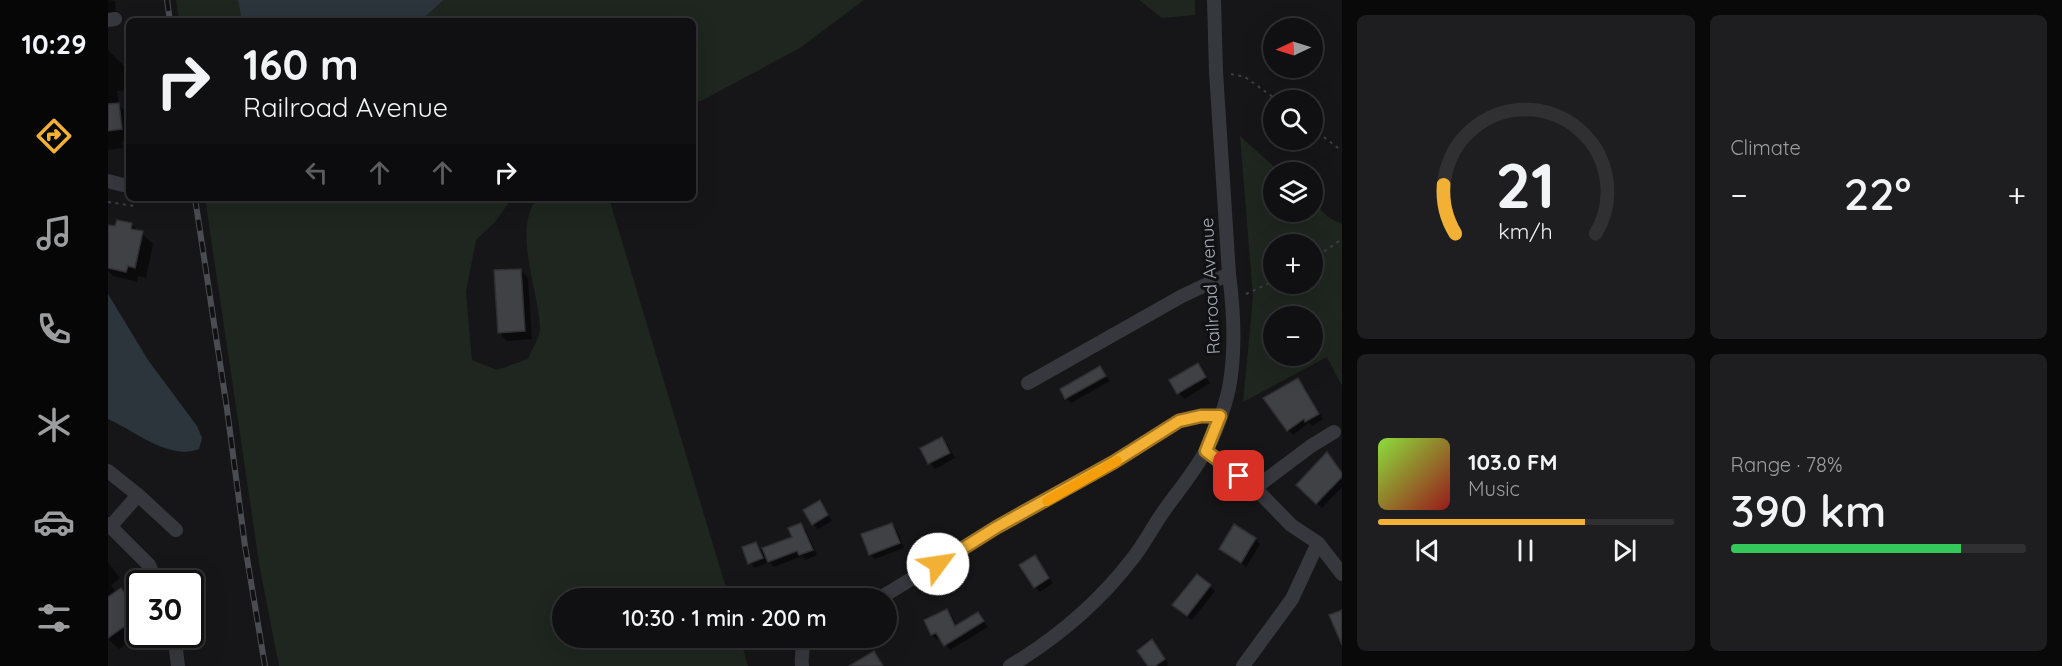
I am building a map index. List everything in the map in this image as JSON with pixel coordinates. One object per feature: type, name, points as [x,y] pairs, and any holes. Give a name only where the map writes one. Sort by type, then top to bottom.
[{"type":"street","name":"Railroad Avenue","points":[[1010,666],[1050,640],[1114,582],[1135,556],[1206,451],[1228,390],[1233,357],[1232,300],[1216,72],[1214,0]]},
{"type":"street","points":[[108,181],[123,185]]},
{"type":"street","points":[[1028,383],[1182,296],[1229,274]]},
{"type":"street","points":[[896,588],[997,527],[1114,462],[1179,421],[1201,416],[1220,416]]},
{"type":"street","points":[[1255,488],[1311,446],[1334,432]]},
{"type":"street","points":[[1206,451],[1255,488],[1291,525],[1318,543],[1342,574]]},
{"type":"street","points":[[108,471],[176,530]]},
{"type":"street","points":[[138,495],[109,526],[149,565],[151,570]]},
{"type":"street","points":[[1243,666],[1292,599],[1318,543]]},
{"type":"street","points":[[176,648],[178,666]]},
{"type":"street","points":[[802,666],[803,648]]},
{"type":"path","points":[[1216,72],[1245,77],[1263,90]]},
{"type":"path","points":[[1323,136],[1342,151]]},
{"type":"path","points":[[108,202],[135,206]]},
{"type":"path","points":[[1323,252],[1342,239]]},
{"type":"path","points":[[1232,300],[1263,286]]},
{"type":"shaded area","points":[[176,0],[238,0],[241,18],[179,18]]},
{"type":"shaded area","points":[[238,0],[444,0],[423,18],[241,18]]},
{"type":"shaded area","points":[[444,0],[864,0],[800,48],[696,102],[696,18],[423,18]]},
{"type":"shaded area","points":[[1139,0],[1195,0],[1195,15],[1162,18]]},
{"type":"shaded area","points":[[1240,136],[1269,162],[1263,162],[1263,222],[1323,222],[1323,212],[1342,224],[1342,386],[1327,357],[1323,359],[1323,306],[1263,306],[1263,366],[1310,366],[1243,402],[1253,297]]},
{"type":"shaded area","points":[[205,201],[510,201],[496,221],[476,240],[466,292],[472,360],[497,370],[528,359],[540,333],[527,243],[530,211],[536,201],[610,201],[726,588],[552,588],[552,648],[743,648],[748,666],[279,666],[260,569]]},
{"type":"shaded area","points":[[108,294],[148,360],[197,426],[202,438],[199,449],[188,452],[165,448],[108,419]]},
{"type":"building","points":[[119,103],[122,129],[108,131],[108,104]]},
{"type":"building","points":[[117,220],[132,223],[131,229],[143,231],[135,268],[128,266],[126,272],[108,268],[108,225],[115,226]]},
{"type":"building","points":[[521,269],[525,331],[498,333],[494,270]]},
{"type":"building","points":[[1198,363],[1206,377],[1177,394],[1169,380]]},
{"type":"building","points":[[1100,366],[1106,376],[1065,399],[1060,389]]},
{"type":"building","points":[[1298,378],[1319,414],[1305,422],[1304,419],[1287,431],[1263,398]]},
{"type":"building","points":[[942,437],[950,453],[928,464],[920,448]]},
{"type":"building","points":[[1327,452],[1342,473],[1342,477],[1316,504],[1296,485]]},
{"type":"building","points":[[820,500],[828,515],[812,525],[803,510]]},
{"type":"building","points":[[801,523],[813,550],[799,555],[797,551],[768,562],[762,548],[792,537],[788,528]]},
{"type":"building","points":[[892,523],[900,543],[869,555],[861,534]]},
{"type":"building","points":[[1234,524],[1256,538],[1241,563],[1219,549]]},
{"type":"building","points":[[756,542],[763,558],[748,564],[742,547]]},
{"type":"building","points":[[1035,555],[1049,578],[1034,588],[1019,565]]},
{"type":"building","points":[[1197,574],[1211,585],[1187,616],[1172,605]]},
{"type":"building","points":[[121,588],[126,595],[126,625],[108,638],[108,597]]},
{"type":"building","points":[[947,609],[955,626],[978,612],[984,621],[944,646],[936,633],[931,635],[924,620]]},
{"type":"building","points":[[1342,610],[1342,645],[1329,615]]},
{"type":"building","points":[[1152,639],[1165,659],[1155,666],[1148,666],[1137,651]]},
{"type":"building","points":[[874,651],[883,666],[849,666]]},
{"type":"railway","points":[[167,0],[170,18]]},
{"type":"railway","points":[[195,201],[245,546],[265,666]]},
{"type":"slow traffic","points":[[1047,501],[1117,461]]},
{"type":"route","points":[[938,564],[997,527],[1036,507],[1187,418],[1220,416],[1206,451],[1239,476]]}]
